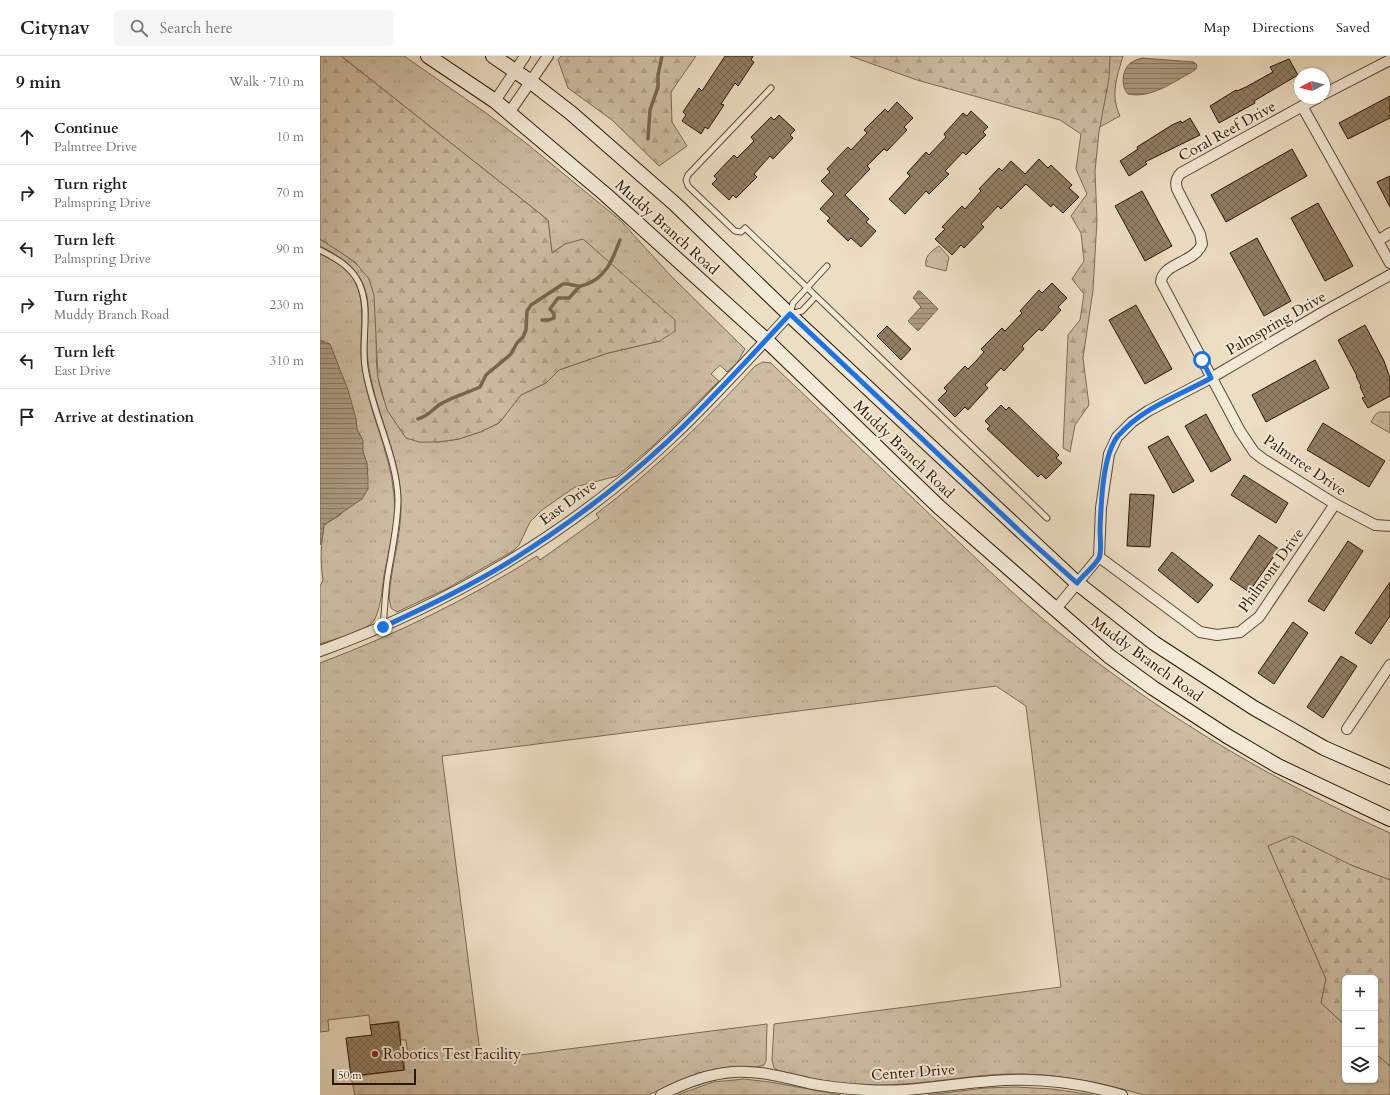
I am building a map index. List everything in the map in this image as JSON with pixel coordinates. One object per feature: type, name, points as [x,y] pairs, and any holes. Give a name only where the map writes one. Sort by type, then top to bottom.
[{"type":"main road","name":"Muddy Branch Road","points":[[428,56],[494,101],[612,200],[766,340],[939,507],[1055,610],[1122,665],[1227,736],[1278,766],[1390,819]]},
{"type":"main road","name":"Muddy Branch Road","points":[[493,56],[516,70],[571,113],[675,204],[1027,538],[1077,583],[1154,643],[1254,708],[1324,748],[1390,777]]},
{"type":"street","points":[[494,101],[525,56]]},
{"type":"street","points":[[509,113],[532,82],[548,56]]},
{"type":"street","points":[[1330,91],[1390,60]]},
{"type":"street","name":"Coral Reef Drive","points":[[1176,181],[1181,173],[1306,104]]},
{"type":"street","points":[[1302,106],[1390,263]]},
{"type":"street","name":"Palmtree Drive","points":[[1176,181],[1177,189],[1200,234],[1202,244],[1193,256],[1167,270],[1161,277],[1162,286],[1240,430],[1254,452],[1335,504],[1375,525],[1390,526]]},
{"type":"street","points":[[1378,240],[1390,233]]},
{"type":"street","name":"Palmspring Drive","points":[[1099,557],[1103,493],[1109,454],[1117,437],[1132,422],[1148,411],[1211,378],[1325,311],[1390,275]]},
{"type":"street","name":"East Drive","points":[[320,651],[383,627],[446,597],[516,558],[599,499],[668,442],[790,314]]},
{"type":"street","name":"Philmont Drive","points":[[1099,557],[1200,632],[1217,635],[1240,632],[1259,617],[1335,504]]},
{"type":"street","points":[[1055,610],[1099,557]]},
{"type":"street","points":[[1347,729],[1386,678],[1390,665]]},
{"type":"street","name":"Center Drive","points":[[662,1095],[710,1076],[745,1072],[766,1074],[827,1086],[868,1090],[902,1091],[992,1080],[1019,1080],[1082,1086],[1122,1095]]},
{"type":"lane","points":[[771,88],[688,174],[687,183],[735,231],[741,232],[745,228],[1047,518]]},
{"type":"lane","points":[[320,250],[342,262],[359,282],[364,299],[364,365],[397,490],[394,541],[388,575],[383,627]]},
{"type":"lane","points":[[816,296],[802,311],[790,314],[793,303],[826,266]]},
{"type":"green space","points":[[320,56],[341,56],[548,220],[552,253],[565,244],[583,239],[675,320],[675,331],[660,341],[608,353],[559,370],[546,383],[521,395],[499,423],[480,432],[459,439],[438,442],[419,442],[406,438],[387,410],[378,378],[374,295],[369,279],[355,262],[320,239]]},
{"type":"green space","points":[[341,56],[404,56],[486,113],[526,143],[621,221],[671,276],[745,349],[737,363],[727,372],[720,365],[711,374],[719,381],[654,445],[617,476],[575,487],[542,510],[530,522],[519,545],[513,551],[448,588],[397,612],[391,608],[389,598],[400,526],[400,483],[369,369],[367,349],[368,301],[361,279],[340,257],[320,246],[320,239],[358,265],[368,277],[372,286],[375,298],[377,366],[380,386],[388,409],[406,438],[438,442],[459,439],[480,432],[499,423],[521,395],[546,383],[559,370],[608,353],[660,341],[565,244],[552,253],[548,220]]},
{"type":"green space","points":[[561,56],[696,56],[671,92],[672,122],[687,146],[659,166],[612,120],[568,88],[558,60]]},
{"type":"green space","points":[[850,56],[1110,56],[1109,78],[1099,132],[1095,171],[1097,220],[1093,290],[1083,358],[1089,405],[1075,425],[1070,452],[1063,448],[1068,335],[1080,320],[1084,294],[1072,279],[1084,261],[1081,233],[1071,216],[1087,194],[1076,169],[1081,134],[1060,120],[917,80]]},
{"type":"green space","points":[[1101,56],[1123,56],[1115,93],[1115,101],[1120,116],[1096,129]]},
{"type":"green space","points":[[939,246],[949,257],[946,271],[926,266],[926,260],[929,254]]},
{"type":"green space","points":[[320,254],[336,263],[350,274],[359,293],[362,313],[362,365],[369,398],[388,461],[392,478],[395,504],[392,535],[381,599],[376,617],[373,622],[363,629],[320,644],[320,586],[323,580],[321,552],[324,525],[340,515],[368,470],[363,452],[361,436],[357,430],[356,419],[331,347],[323,341],[320,341]]},
{"type":"green space","points":[[763,362],[771,363],[1023,602],[1058,632],[1113,674],[1188,725],[1267,772],[1348,814],[1390,833],[1390,880],[1351,865],[1268,846],[1326,979],[1321,1003],[1342,1022],[1342,1083],[1378,1083],[1378,1056],[1390,1066],[1390,1095],[1144,1095],[1083,1080],[1021,1074],[976,1076],[891,1085],[866,1085],[842,1083],[785,1073],[774,1068],[772,1060],[774,1024],[1061,987],[1026,706],[996,686],[442,756],[481,1060],[767,1024],[766,1061],[764,1065],[757,1067],[730,1067],[698,1073],[648,1095],[355,1095],[351,1077],[405,1070],[403,1056],[408,1055],[406,1040],[401,1040],[399,1021],[370,1025],[369,1015],[328,1020],[329,1031],[320,1032],[320,663],[377,640],[432,615],[485,587],[537,556],[540,560],[599,518],[596,514],[679,444],[718,406],[755,366]]},
{"type":"green space","points":[[1379,412],[1390,412],[1390,433],[1371,422],[1375,415]]},
{"type":"green space","points":[[1292,836],[1351,865],[1390,880],[1390,1066],[1378,1056],[1378,975],[1342,975],[1342,1022],[1321,1003],[1326,979],[1268,846]]},
{"type":"green space","points":[[744,1079],[770,1082],[841,1095],[677,1095],[713,1082]]},
{"type":"green space","points":[[1015,1087],[1053,1089],[1093,1095],[928,1095],[985,1088]]},
{"type":"shaded area","points":[[1142,58],[1194,62],[1197,65],[1196,69],[1192,72],[1162,89],[1145,94],[1128,94],[1125,91],[1123,82],[1124,73],[1126,68],[1133,61]]},
{"type":"shaded area","points":[[918,291],[920,291],[938,309],[918,331],[908,321],[921,307],[913,298]]},
{"type":"shaded area","points":[[320,341],[330,344],[348,390],[356,419],[357,430],[363,440],[363,452],[367,463],[368,489],[362,499],[324,525],[320,545]]},
{"type":"building","points":[[725,56],[753,56],[751,60],[754,62],[738,86],[735,83],[721,104],[724,105],[708,129],[705,127],[701,134],[682,121],[686,115],[683,112],[699,88],[702,91]]},
{"type":"building","points":[[1289,59],[1294,68],[1294,77],[1254,101],[1255,103],[1219,123],[1210,106],[1236,90],[1237,91],[1246,87],[1273,72],[1270,67]]},
{"type":"building","points":[[1390,96],[1390,118],[1348,139],[1339,123]]},
{"type":"building","points":[[897,102],[913,118],[904,127],[907,130],[887,151],[884,149],[867,166],[870,169],[845,195],[869,219],[866,222],[876,231],[861,247],[851,238],[848,241],[827,221],[830,218],[820,209],[834,194],[821,181],[830,172],[827,169],[840,155],[848,147],[851,150],[867,133],[864,130],[885,109],[888,112]]},
{"type":"building","points":[[971,111],[988,127],[983,132],[986,135],[966,155],[963,152],[945,171],[949,174],[929,194],[926,191],[905,214],[889,199],[910,176],[907,173],[926,152],[929,155],[946,137],[944,134],[963,113],[967,116]]},
{"type":"building","points":[[779,115],[795,130],[790,135],[793,138],[773,159],[770,156],[754,174],[757,177],[736,198],[733,195],[729,200],[712,184],[717,179],[714,176],[734,155],[737,158],[754,141],[751,137],[771,117],[774,120]]},
{"type":"building","points":[[1190,118],[1200,135],[1145,162],[1147,164],[1129,176],[1120,161],[1138,149],[1137,147],[1172,125],[1181,121],[1182,123]]},
{"type":"building","points":[[1292,149],[1307,176],[1226,222],[1211,195]]},
{"type":"building","points":[[1039,159],[1048,168],[1051,165],[1072,185],[1069,188],[1079,197],[1063,213],[1053,204],[1051,207],[1026,184],[1001,209],[998,206],[981,224],[984,227],[964,248],[961,245],[952,255],[935,239],[945,229],[942,227],[962,206],[965,209],[981,191],[979,189],[999,168],[1002,171],[1011,161],[1025,174]]},
{"type":"building","points":[[1390,176],[1390,207],[1377,182]]},
{"type":"building","points":[[1142,191],[1172,246],[1145,261],[1115,206]]},
{"type":"building","points":[[1318,203],[1353,266],[1325,281],[1291,218]]},
{"type":"building","points":[[1257,238],[1291,301],[1264,316],[1230,253]]},
{"type":"building","points":[[1052,283],[1067,298],[1058,307],[1061,310],[1042,331],[1039,329],[1022,346],[1024,349],[1004,371],[1001,368],[985,385],[988,388],[968,410],[965,407],[955,417],[938,400],[947,391],[944,388],[965,366],[968,369],[976,361],[984,352],[981,349],[1002,328],[1005,331],[1022,313],[1020,311],[1039,290],[1042,293]]},
{"type":"building","points":[[1136,305],[1172,369],[1145,384],[1109,320]]},
{"type":"building","points":[[1365,325],[1384,361],[1390,378],[1390,396],[1368,408],[1362,398],[1365,397],[1357,376],[1338,340]]},
{"type":"building","points":[[887,326],[911,349],[901,360],[877,336]]},
{"type":"building","points":[[1315,360],[1329,388],[1266,422],[1252,395]]},
{"type":"building","points":[[1001,405],[1006,410],[1009,407],[1059,455],[1056,458],[1062,463],[1046,479],[1041,474],[1038,477],[987,429],[990,426],[985,421]]},
{"type":"building","points":[[1206,414],[1231,460],[1211,472],[1185,426]]},
{"type":"building","points":[[1323,423],[1385,461],[1369,487],[1307,450]]},
{"type":"building","points":[[1168,436],[1194,481],[1173,493],[1148,447]]},
{"type":"building","points":[[1244,475],[1288,503],[1276,523],[1231,495]]},
{"type":"building","points":[[1130,494],[1154,495],[1150,547],[1127,546]]},
{"type":"building","points":[[1259,535],[1279,549],[1249,592],[1230,579]]},
{"type":"building","points":[[1348,541],[1363,551],[1324,611],[1308,601]]},
{"type":"building","points":[[1172,552],[1213,585],[1198,603],[1158,570]]},
{"type":"building","points":[[1390,582],[1390,616],[1371,644],[1355,633]]},
{"type":"building","points":[[1293,622],[1308,633],[1274,684],[1258,673]]},
{"type":"building","points":[[1341,656],[1357,666],[1323,718],[1307,707]]},
{"type":"building","name":"Robotics Test Facility","points":[[398,1022],[404,1070],[351,1076],[346,1038],[372,1035],[370,1025]]},
{"type":"waterway","points":[[648,139],[650,110],[658,87],[658,75],[662,56]]},
{"type":"waterway","points":[[418,419],[427,415],[444,402],[480,387],[486,375],[511,354],[517,343],[523,337],[526,330],[527,311],[531,305],[563,284],[581,286],[596,279],[611,262],[620,240]]},
{"type":"waterway","points":[[542,320],[554,318],[554,314],[550,309],[558,298],[569,298],[580,286]]},
{"type":"place","name":"Robotics Test Facility","points":[[375,1054]]},
{"type":"route","points":[[383,627],[459,590],[516,558],[599,499],[668,442],[790,314],[1027,538],[1077,583],[1099,557],[1101,508],[1106,470],[1109,454],[1117,437],[1132,422],[1148,411],[1211,378],[1202,360]]}]
